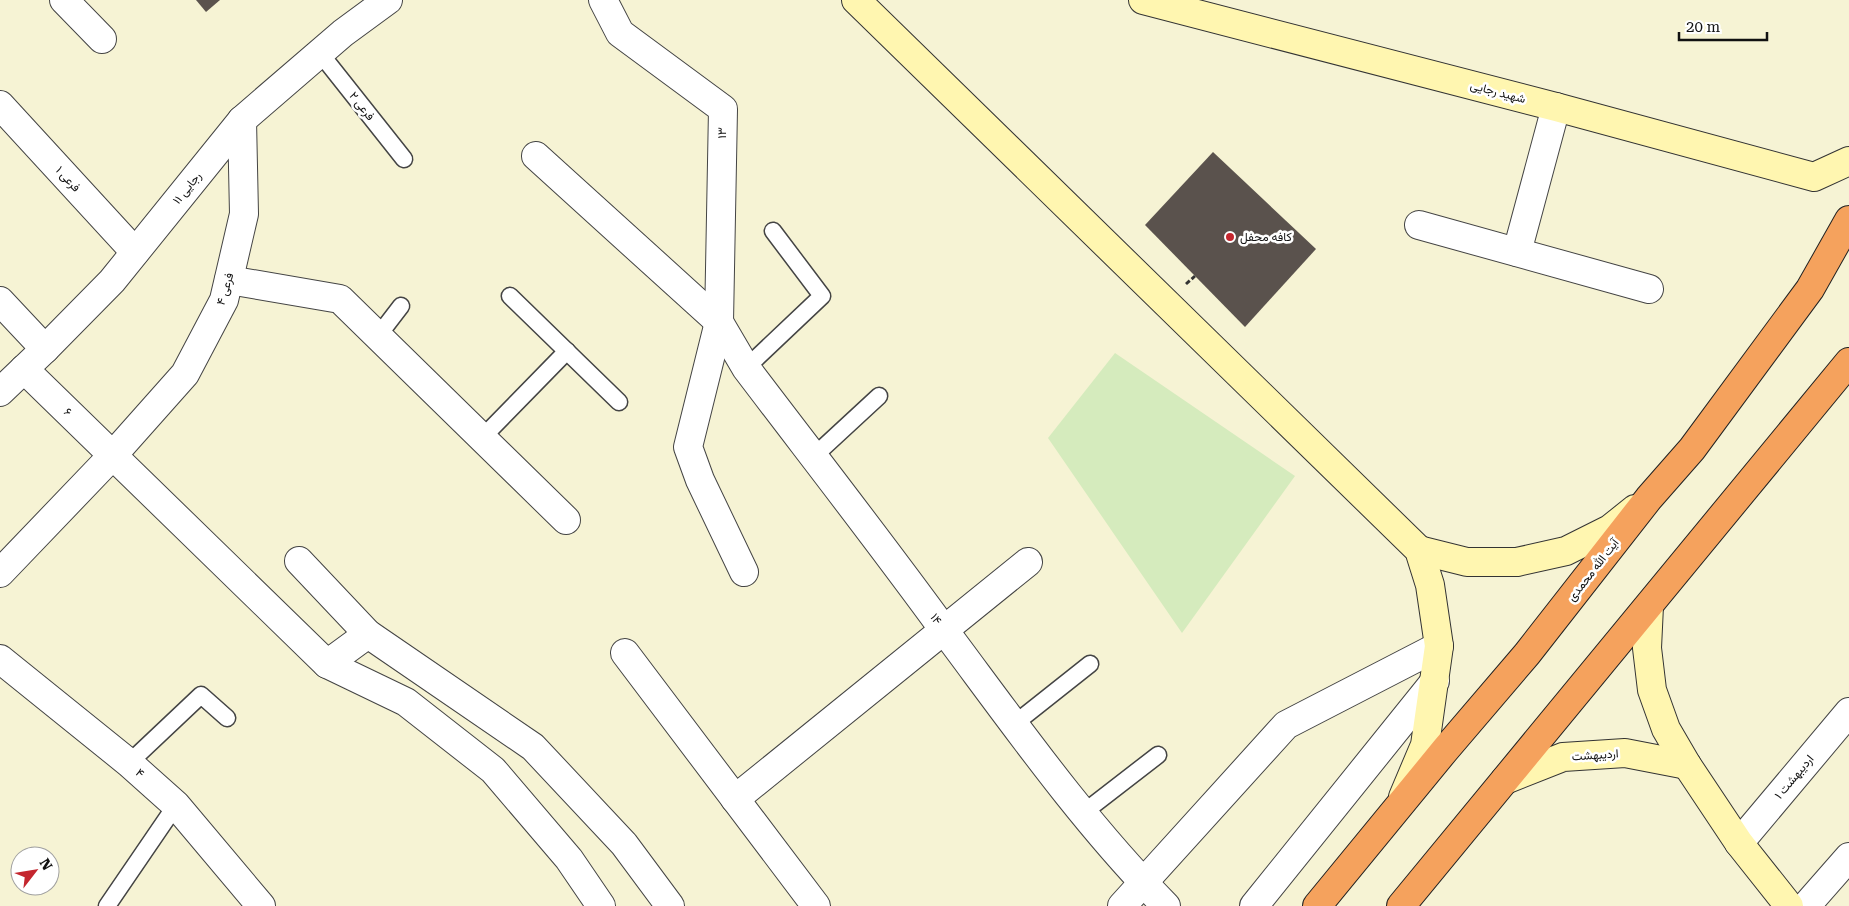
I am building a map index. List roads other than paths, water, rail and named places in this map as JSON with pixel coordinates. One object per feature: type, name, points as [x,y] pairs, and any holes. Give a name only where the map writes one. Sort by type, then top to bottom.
[{"type":"highway","name":"آیت الله محمدی","points":[[1317,906],[1527,654],[1649,498],[1692,449],[1810,289],[1849,220]]},
{"type":"highway","points":[[1401,906],[1849,362]]},
{"type":"street","points":[[64,0],[102,39]]},
{"type":"street","name":"رجایی ۱۱","points":[[0,392],[112,281],[242,120],[309,53],[388,0]]},
{"type":"street","name":"۱۳","points":[[604,0],[620,33],[723,109],[719,322]]},
{"type":"street","points":[[856,0],[1419,550],[1430,585],[1439,646],[1424,745],[1401,803]]},
{"type":"street","name":"شهید رجایی","points":[[1143,0],[1556,107],[1814,177],[1849,161]]},
{"type":"street","name":"فرعی ۱","points":[[0,105],[135,252]]},
{"type":"street","points":[[1517,252],[1556,107]]},
{"type":"street","name":"فرعی ۴","points":[[0,573],[113,455],[185,374],[224,300],[244,214],[242,120]]},
{"type":"street","points":[[536,156],[719,322],[688,447],[700,480],[744,572]]},
{"type":"street","points":[[1419,226],[1649,290]]},
{"type":"street","points":[[229,280],[340,299],[566,520]]},
{"type":"street","points":[[0,301],[45,349]]},
{"type":"street","name":"۱۴","points":[[719,322],[746,368],[944,629],[1014,725],[1083,814],[1166,906]]},
{"type":"street","name":"۶","points":[[24,369],[328,664],[406,702],[493,770],[568,859],[601,906]]},
{"type":"street","points":[[1419,550],[1467,562],[1517,562],[1566,551],[1610,530],[1649,498]]},
{"type":"street","points":[[299,561],[368,634],[533,748],[624,844],[670,906]]},
{"type":"street","points":[[735,799],[1028,562]]},
{"type":"street","points":[[1649,606],[1647,648],[1652,690],[1666,729],[1739,843],[1789,906]]},
{"type":"street","points":[[328,664],[368,634]]},
{"type":"street","points":[[1122,906],[1286,725],[1439,646]]},
{"type":"street","points":[[625,653],[816,906]]},
{"type":"street","name":"۴","points":[[0,659],[129,763],[176,805],[261,906]]},
{"type":"street","points":[[1254,906],[1435,681]]},
{"type":"street","name":"اردیبهشت ۱","points":[[1739,843],[1849,712]]},
{"type":"street","name":"اردیبهشت","points":[[1505,780],[1563,757],[1625,753],[1688,765]]},
{"type":"street","points":[[1806,906],[1849,857]]},
{"type":"lane","name":"فرعی ۲","points":[[309,53],[404,159]]},
{"type":"lane","points":[[746,368],[822,296],[773,231]]},
{"type":"lane","points":[[510,296],[619,402]]},
{"type":"lane","points":[[378,336],[401,306]]},
{"type":"lane","points":[[482,438],[567,351]]},
{"type":"lane","points":[[814,457],[879,396]]},
{"type":"lane","points":[[1014,725],[1090,664]]},
{"type":"lane","points":[[129,763],[201,695],[227,718]]},
{"type":"lane","points":[[1083,814],[1158,755]]},
{"type":"lane","points":[[107,906],[176,805]]},
{"type":"place","name":"کافه محفل","points":[[1230,237]]}]
